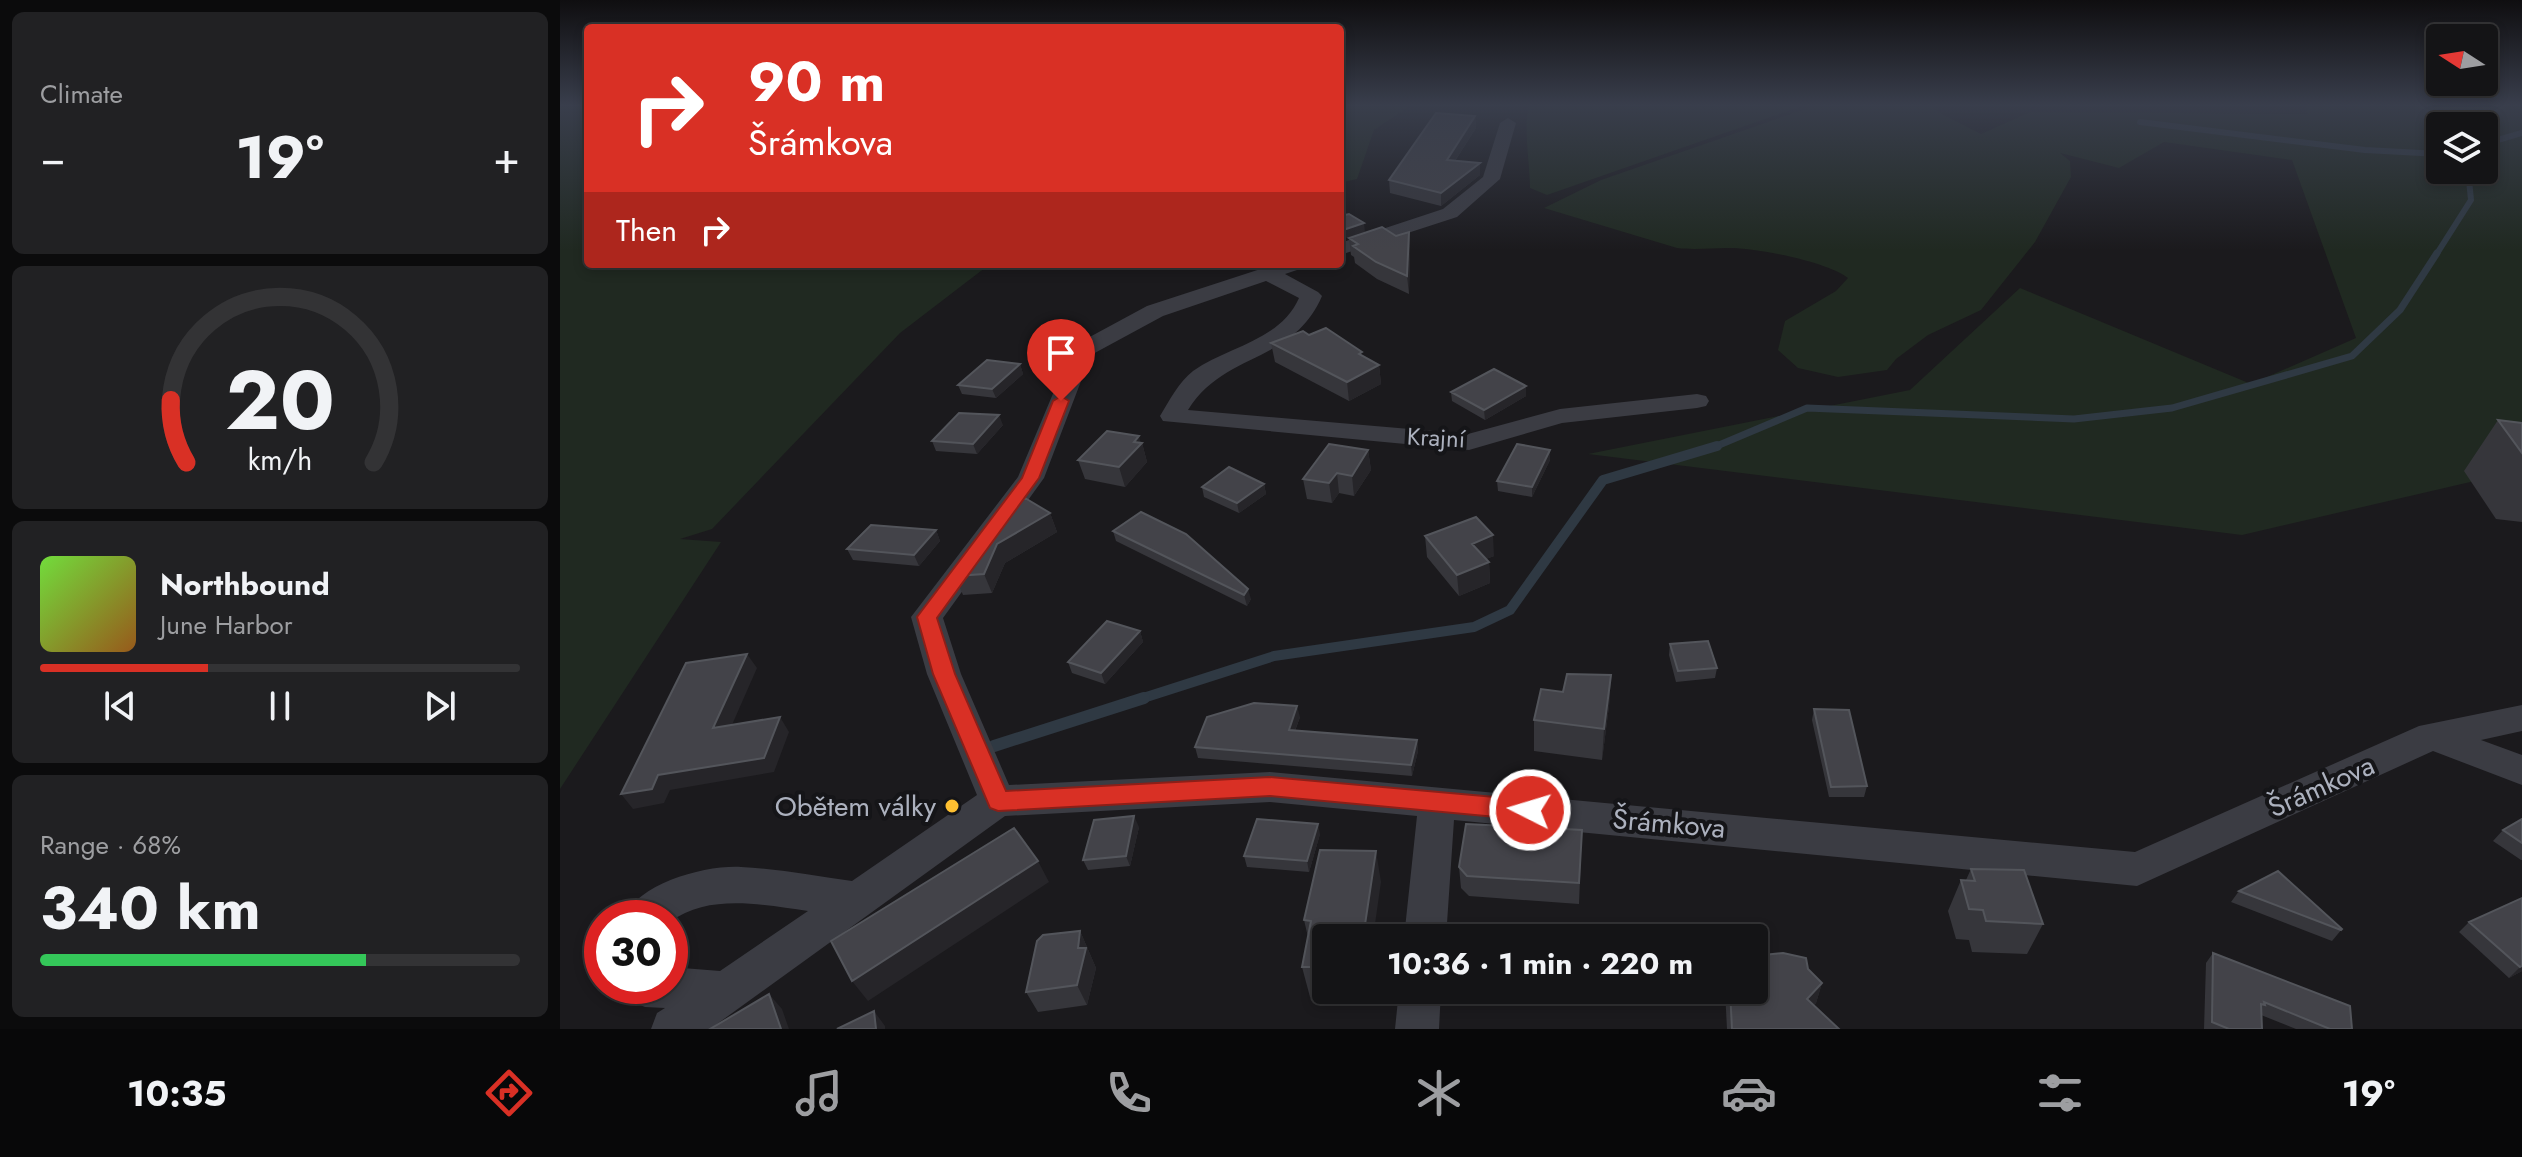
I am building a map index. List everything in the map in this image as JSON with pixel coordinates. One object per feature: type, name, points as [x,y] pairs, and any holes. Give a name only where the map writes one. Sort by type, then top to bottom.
[{"type":"street","points":[[1344,248],[1450,213],[1491,179],[1499,154]]},
{"type":"street","points":[[673,1029],[998,801],[944,674],[927,617],[1031,478],[1081,351],[1155,311],[1283,268]]},
{"type":"street","name":"Krajní","points":[[1267,273],[1311,296],[1307,311],[1289,329],[1199,378],[1172,416],[1469,442],[1560,416],[1697,401]]},
{"type":"street","name":"Šrámkova","points":[[998,801],[1270,787],[2137,869],[2431,736],[2522,718]]},
{"type":"street","points":[[2431,736],[2522,770]]},
{"type":"street","points":[[1426,924],[1437,802]]},
{"type":"street","points":[[668,900],[675,895],[738,884],[861,900]]},
{"type":"street","points":[[688,989],[728,992]]},
{"type":"street","points":[[1417,1029],[1419,1004]]},
{"type":"shaded area","points":[[560,154],[584,154],[584,268],[985,268],[900,333],[712,529],[680,539],[721,542],[560,789]]},
{"type":"shaded area","points":[[1344,154],[1366,154],[1357,179],[1344,182]]},
{"type":"shaded area","points":[[1528,154],[1664,154],[1547,195],[1530,188]]},
{"type":"shaded area","points":[[1676,154],[2061,154],[2070,161],[2071,177],[2035,242],[1981,310],[1928,335],[1896,359],[1887,370],[1838,377],[1798,368],[1778,350],[1785,321],[1836,291],[1848,278],[1838,272],[1808,261],[1739,248],[1677,248],[1544,208],[1601,180]]},
{"type":"shaded area","points":[[2064,154],[2143,154],[2119,168]]},
{"type":"shaded area","points":[[2249,154],[2426,154],[2426,184],[2498,184],[2498,154],[2522,154],[2522,470],[2242,535],[1588,454],[1910,390],[2020,288],[2251,384],[2356,338],[2292,160]]},
{"type":"building","points":[[1407,154],[1451,154],[1447,160],[1480,163],[1441,193],[1389,180]]},
{"type":"building","points":[[1349,214],[1364,223],[1344,230],[1344,215]]},
{"type":"building","points":[[1382,227],[1396,236],[1409,232],[1407,276],[1376,262],[1353,246],[1358,244],[1349,238]]},
{"type":"building","points":[[1326,328],[1362,352],[1359,354],[1379,365],[1347,382],[1271,343],[1303,331],[1309,335]]},
{"type":"building","points":[[987,360],[1020,364],[992,389],[958,385]]},
{"type":"building","points":[[1494,369],[1526,386],[1484,410],[1451,392]]},
{"type":"building","points":[[959,413],[999,415],[973,444],[932,441]]},
{"type":"building","points":[[2498,420],[2522,423],[2522,453]]},
{"type":"building","points":[[1107,431],[1139,436],[1134,442],[1142,443],[1119,467],[1078,460]]},
{"type":"building","points":[[1329,444],[1368,450],[1352,476],[1337,473],[1329,483],[1303,479]]},
{"type":"building","points":[[1517,444],[1550,450],[1532,487],[1497,481]]},
{"type":"building","points":[[1229,467],[1264,484],[1237,503],[1202,487]]},
{"type":"building","points":[[1025,498],[1050,513],[997,544],[984,574],[955,576],[1003,511]]},
{"type":"building","points":[[1141,512],[1186,534],[1248,589],[1244,595],[1113,531]]},
{"type":"building","points":[[1476,517],[1493,535],[1472,544],[1489,562],[1457,575],[1425,536]]},
{"type":"building","points":[[871,525],[936,530],[914,555],[847,549]]},
{"type":"building","points":[[1107,621],[1140,631],[1101,673],[1068,662]]},
{"type":"building","points":[[1708,641],[1717,668],[1678,671],[1670,644]]},
{"type":"building","points":[[747,654],[713,728],[780,717],[764,758],[658,775],[652,789],[621,794],[686,663]]},
{"type":"building","points":[[1567,674],[1611,675],[1604,729],[1534,720],[1541,689],[1563,692]]},
{"type":"building","points":[[1254,703],[1297,706],[1289,730],[1417,740],[1411,765],[1195,747],[1207,717]]},
{"type":"building","points":[[1814,709],[1849,710],[1867,786],[1831,787]]},
{"type":"building","points":[[1134,816],[1126,856],[1083,860],[1094,820]]},
{"type":"building","points":[[1257,819],[1318,824],[1307,861],[1244,856]]},
{"type":"building","points":[[2522,819],[2522,843],[2503,830]]},
{"type":"building","points":[[1466,824],[1582,830],[1579,883],[1467,876],[1459,867]]},
{"type":"building","points":[[1014,828],[1038,861],[852,981],[831,941]]},
{"type":"building","points":[[1320,850],[1376,851],[1365,924],[1312,924],[1312,967],[1302,967],[1311,921],[1304,920]]},
{"type":"building","points":[[1971,869],[2024,870],[2043,924],[1986,921],[1983,910],[1969,909],[1961,880],[1975,881]]},
{"type":"building","points":[[2278,871],[2342,929],[2239,891]]},
{"type":"building","points":[[2522,898],[2522,966],[2520,967],[2469,922]]},
{"type":"building","points":[[1080,931],[1078,948],[1086,948],[1077,985],[1026,992],[1037,941],[1043,935]]},
{"type":"building","points":[[1783,953],[1806,958],[1808,969],[1822,983],[1807,999],[1839,1029],[1732,1029],[1731,1004],[1768,1004],[1768,955]]},
{"type":"building","points":[[2213,953],[2350,1006],[2352,1029],[2330,1029],[2264,1002],[2265,1005],[2261,1004],[2262,1029],[2229,1029],[2212,1022]]},
{"type":"building","points":[[769,994],[781,1029],[710,1029]]},
{"type":"building","points":[[874,1011],[876,1029],[837,1029]]},
{"type":"waterway","points":[[2436,255],[2471,200],[2469,184]]},
{"type":"waterway","points":[[1716,446],[1807,408],[2074,419],[2172,408],[2352,356],[2400,310],[2437,253]]},
{"type":"waterway","points":[[1137,700],[1274,656],[1474,627],[1510,610],[1603,480],[1716,446]]},
{"type":"waterway","points":[[1712,448],[1716,446]]},
{"type":"waterway","points":[[994,746],[1144,698]]},
{"type":"place","name":"Obětem války","points":[[952,806]]},
{"type":"route","points":[[1061,401],[1031,478],[927,617],[944,674],[998,801],[1270,787],[1530,810]]}]
